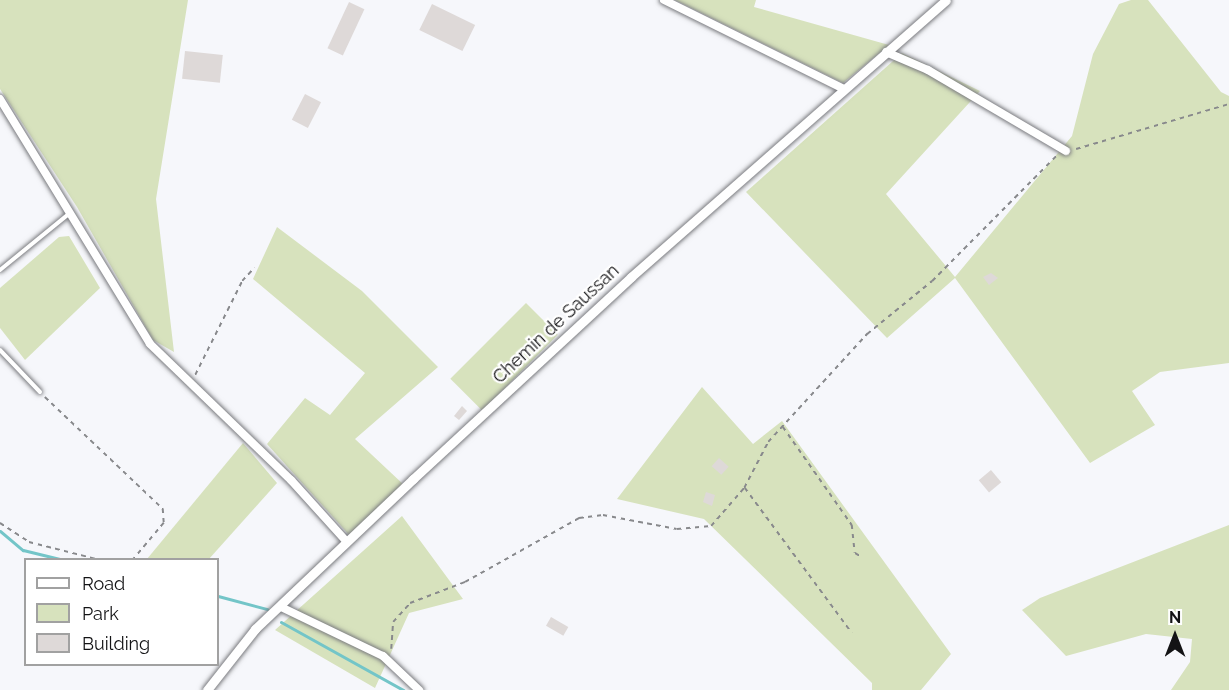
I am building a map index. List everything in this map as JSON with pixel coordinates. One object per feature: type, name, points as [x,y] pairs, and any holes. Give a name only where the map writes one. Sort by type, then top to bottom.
[{"type":"street","points":[[664,0],[844,89]]},
{"type":"street","name":"Chemin de Saussan","points":[[207,690],[232,653],[346,542],[623,284],[946,0]]},
{"type":"street","points":[[886,52],[928,70],[1066,151]]},
{"type":"street","points":[[0,99],[150,344],[291,480],[346,542]]},
{"type":"street","points":[[281,607],[384,656],[419,690]]},
{"type":"lane","points":[[0,270],[71,212]]},
{"type":"lane","points":[[0,350],[40,392]]},
{"type":"path","points":[[384,656],[391,650],[393,622],[410,603],[465,582],[573,521],[603,515],[696,530],[711,526],[744,488],[760,452],[879,321],[932,282],[1054,157],[1066,151],[1229,104]]},
{"type":"path","points":[[188,382],[201,368],[242,281],[254,268]]},
{"type":"path","points":[[40,392],[163,509],[164,523],[135,558]]},
{"type":"path","points":[[783,426],[852,525],[855,553],[860,556]]},
{"type":"path","points":[[744,488],[852,633]]},
{"type":"path","points":[[0,523],[29,542],[92,558]]},
{"type":"green space","points":[[0,0],[188,0],[156,199],[174,352],[153,340],[77,207],[0,89]]},
{"type":"green space","points":[[675,0],[756,0],[754,7],[889,45],[843,83]]},
{"type":"green space","points":[[1131,0],[1148,0],[1221,92],[1229,96],[1229,363],[1160,372],[1132,391],[1155,425],[1090,463],[955,278],[887,338],[746,192],[902,53],[980,91],[886,194],[955,277],[1072,136],[1093,54],[1119,4]]},
{"type":"green space","points":[[277,227],[362,291],[438,367],[355,439],[404,485],[350,536],[267,444],[305,398],[330,415],[365,373],[253,279]]},
{"type":"green space","points":[[69,236],[100,288],[25,360],[0,328],[0,288],[59,237]]},
{"type":"green space","points":[[526,303],[558,335],[482,410],[450,379]]},
{"type":"green space","points":[[702,387],[753,444],[782,421],[951,654],[921,690],[872,690],[872,683],[704,519],[617,499]]},
{"type":"green space","points":[[243,443],[277,483],[210,558],[148,558]]},
{"type":"green space","points":[[402,516],[463,599],[409,613],[375,688],[275,630]]},
{"type":"green space","points":[[1229,525],[1229,690],[1171,690],[1190,662],[1192,639],[1146,634],[1066,656],[1022,610],[1040,598]]},
{"type":"building","points":[[349,2],[364,9],[343,55],[327,48]]},
{"type":"building","points":[[432,4],[475,25],[462,51],[419,30]]},
{"type":"building","points":[[185,51],[223,55],[220,83],[182,79]]},
{"type":"building","points":[[305,94],[321,102],[308,128],[292,120]]},
{"type":"building","points":[[991,273],[998,278],[989,285],[983,277]]},
{"type":"building","points":[[462,406],[467,411],[459,420],[454,416]]},
{"type":"building","points":[[719,458],[729,467],[721,475],[712,466]]},
{"type":"building","points":[[991,470],[1001,482],[989,493],[979,480]]},
{"type":"building","points":[[706,492],[715,495],[712,506],[703,502]]},
{"type":"building","points":[[551,617],[568,627],[563,636],[546,626]]},
{"type":"waterway","points":[[0,531],[23,550],[56,558]]},
{"type":"waterway","points":[[219,596],[267,609]]},
{"type":"waterway","points":[[281,622],[403,690]]}]
